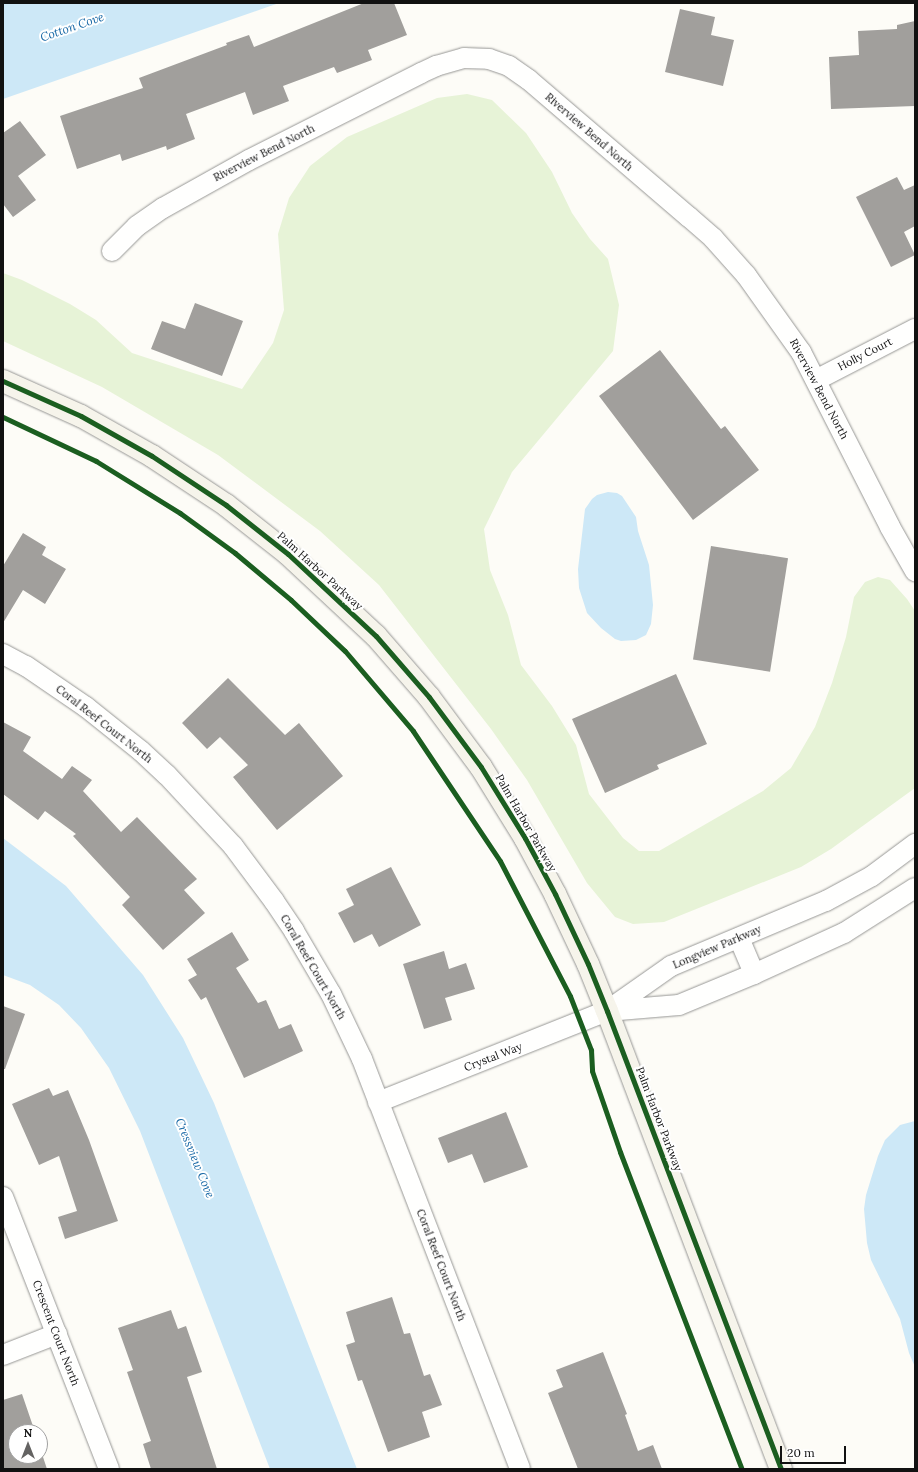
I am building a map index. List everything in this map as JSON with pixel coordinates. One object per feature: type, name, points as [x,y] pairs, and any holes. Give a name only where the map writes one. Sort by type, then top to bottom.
[{"type":"street","name":"Riverview Bend North","points":[[112,251],[137,226],[163,208],[242,164],[436,66],[464,58],[490,59],[509,66],[529,80],[713,238],[746,275],[802,352],[890,527],[915,571]]},
{"type":"street","name":"Holly Court","points":[[816,380],[915,329]]},
{"type":"street","name":"Palm Harbor Parkway","points":[[3,381],[37,395],[99,426],[190,480],[288,554],[376,636],[429,697],[481,767],[503,800],[555,894],[608,1011],[781,1469]]},
{"type":"street","name":"Coral Reef Court North","points":[[3,654],[26,666],[86,707],[141,751],[184,792],[233,846],[274,901],[331,994],[356,1047],[520,1469]]},
{"type":"street","name":"Longview Parkway","points":[[608,1011],[671,966],[826,901],[872,876],[915,844]]},
{"type":"street","points":[[608,1011],[679,1005],[754,974],[844,933],[915,888]]},
{"type":"street","points":[[739,938],[754,974]]},
{"type":"street","name":"Crystal Way","points":[[378,1102],[608,1011]]},
{"type":"street","name":"Crescent Court North","points":[[3,1197],[109,1469]]},
{"type":"street","points":[[3,1355],[57,1334]]},
{"type":"green space","points":[[467,94],[492,100],[526,133],[552,172],[572,213],[590,239],[608,259],[619,305],[613,351],[512,472],[484,529],[490,570],[508,615],[521,665],[552,706],[576,745],[589,794],[623,838],[639,851],[659,851],[763,791],[791,768],[815,727],[832,683],[846,637],[854,597],[865,582],[878,577],[890,580],[907,599],[915,611],[915,788],[831,849],[801,867],[664,922],[633,924],[615,917],[587,883],[527,780],[491,729],[379,585],[320,531],[218,455],[102,387],[3,341],[3,273],[22,280],[70,304],[96,320],[132,353],[242,389],[273,343],[284,310],[278,234],[289,198],[310,166],[347,137],[437,98]]},
{"type":"water","name":"Cotton Cove","points":[[279,3],[3,99],[3,4]]},
{"type":"water","points":[[608,492],[617,493],[622,496],[636,517],[638,531],[649,565],[653,605],[651,624],[646,635],[636,640],[621,641],[615,639],[601,628],[587,613],[579,588],[578,569],[585,509],[597,495]]},
{"type":"water","name":"Cressview Cove","points":[[3,838],[66,886],[143,975],[183,1038],[214,1103],[357,1469],[270,1469],[140,1131],[109,1068],[81,1028],[59,1005],[30,985],[3,975]]},
{"type":"water","points":[[915,1121],[915,1367],[909,1353],[900,1319],[871,1260],[867,1243],[864,1209],[866,1195],[878,1156],[885,1140],[900,1125]]},
{"type":"building","points":[[364,3],[394,3],[407,35],[368,50],[372,60],[337,73],[334,67],[283,86],[289,101],[253,115],[245,92],[186,114],[195,139],[167,150],[166,146],[122,161],[120,154],[77,169],[60,116],[143,88],[139,78],[227,45],[226,43],[249,35],[254,47]]},
{"type":"building","points":[[680,9],[715,17],[711,35],[734,40],[723,86],[665,72]]},
{"type":"building","points":[[915,21],[915,106],[831,109],[829,57],[859,55],[858,31],[897,29],[897,25]]},
{"type":"building","points":[[20,121],[46,155],[18,176],[36,200],[13,217],[3,204],[3,133]]},
{"type":"building","points":[[897,177],[904,190],[915,185],[915,226],[904,232],[915,255],[891,267],[856,197]]},
{"type":"building","points":[[195,303],[243,321],[222,376],[151,349],[162,321],[185,329]]},
{"type":"building","points":[[660,350],[721,429],[725,426],[759,470],[693,520],[599,396]]},
{"type":"building","points":[[23,533],[46,547],[42,555],[66,569],[45,604],[23,590],[3,623],[3,566]]},
{"type":"building","points":[[711,546],[788,558],[770,672],[693,660]]},
{"type":"building","points":[[676,674],[707,744],[657,765],[659,769],[605,793],[572,719]]},
{"type":"building","points":[[228,678],[285,735],[299,723],[343,776],[277,830],[233,777],[248,765],[220,737],[207,749],[182,723]]},
{"type":"building","points":[[3,722],[31,737],[23,751],[62,779],[72,766],[92,780],[83,791],[121,832],[137,817],[197,879],[184,890],[205,913],[163,950],[122,905],[130,897],[73,836],[76,834],[45,811],[38,820],[3,794]]},
{"type":"building","points":[[391,867],[421,925],[379,947],[372,934],[354,943],[338,913],[354,905],[346,889]]},
{"type":"building","points":[[232,932],[249,960],[236,968],[258,1003],[266,1000],[279,1029],[291,1024],[303,1051],[244,1078],[206,997],[201,1000],[188,980],[197,975],[187,959]]},
{"type":"building","points":[[444,951],[449,969],[466,963],[475,989],[445,998],[452,1020],[424,1029],[403,964]]},
{"type":"building","points":[[3,1006],[25,1014],[5,1069],[3,1069]]},
{"type":"building","points":[[49,1088],[53,1096],[68,1090],[89,1140],[118,1221],[65,1239],[58,1217],[77,1211],[59,1156],[39,1165],[12,1104]]},
{"type":"building","points":[[506,1112],[528,1167],[484,1183],[472,1154],[448,1163],[438,1138]]},
{"type":"building","points":[[392,1297],[404,1334],[410,1333],[424,1376],[430,1374],[442,1405],[422,1412],[430,1437],[388,1452],[362,1380],[358,1381],[346,1345],[355,1342],[346,1312]]},
{"type":"building","points":[[171,1310],[178,1329],[186,1326],[202,1372],[187,1377],[217,1469],[151,1469],[143,1444],[151,1441],[127,1372],[133,1370],[118,1328]]},
{"type":"building","points":[[603,1352],[627,1414],[625,1415],[638,1451],[653,1445],[662,1469],[578,1469],[548,1393],[563,1387],[556,1370]]},
{"type":"building","points":[[22,1394],[32,1424],[8,1424],[8,1464],[45,1464],[47,1469],[3,1469],[3,1400]]},
{"type":"cycle path","points":[[3,381],[81,416],[152,456],[226,505],[288,554],[376,636],[429,697],[481,767],[525,838],[555,894],[588,964],[781,1469]]},
{"type":"cycle path","points":[[3,417],[96,461],[180,513],[235,553],[291,600],[345,651],[413,731],[500,861],[570,996],[591,1050],[592,1071],[620,1152],[742,1469]]}]
